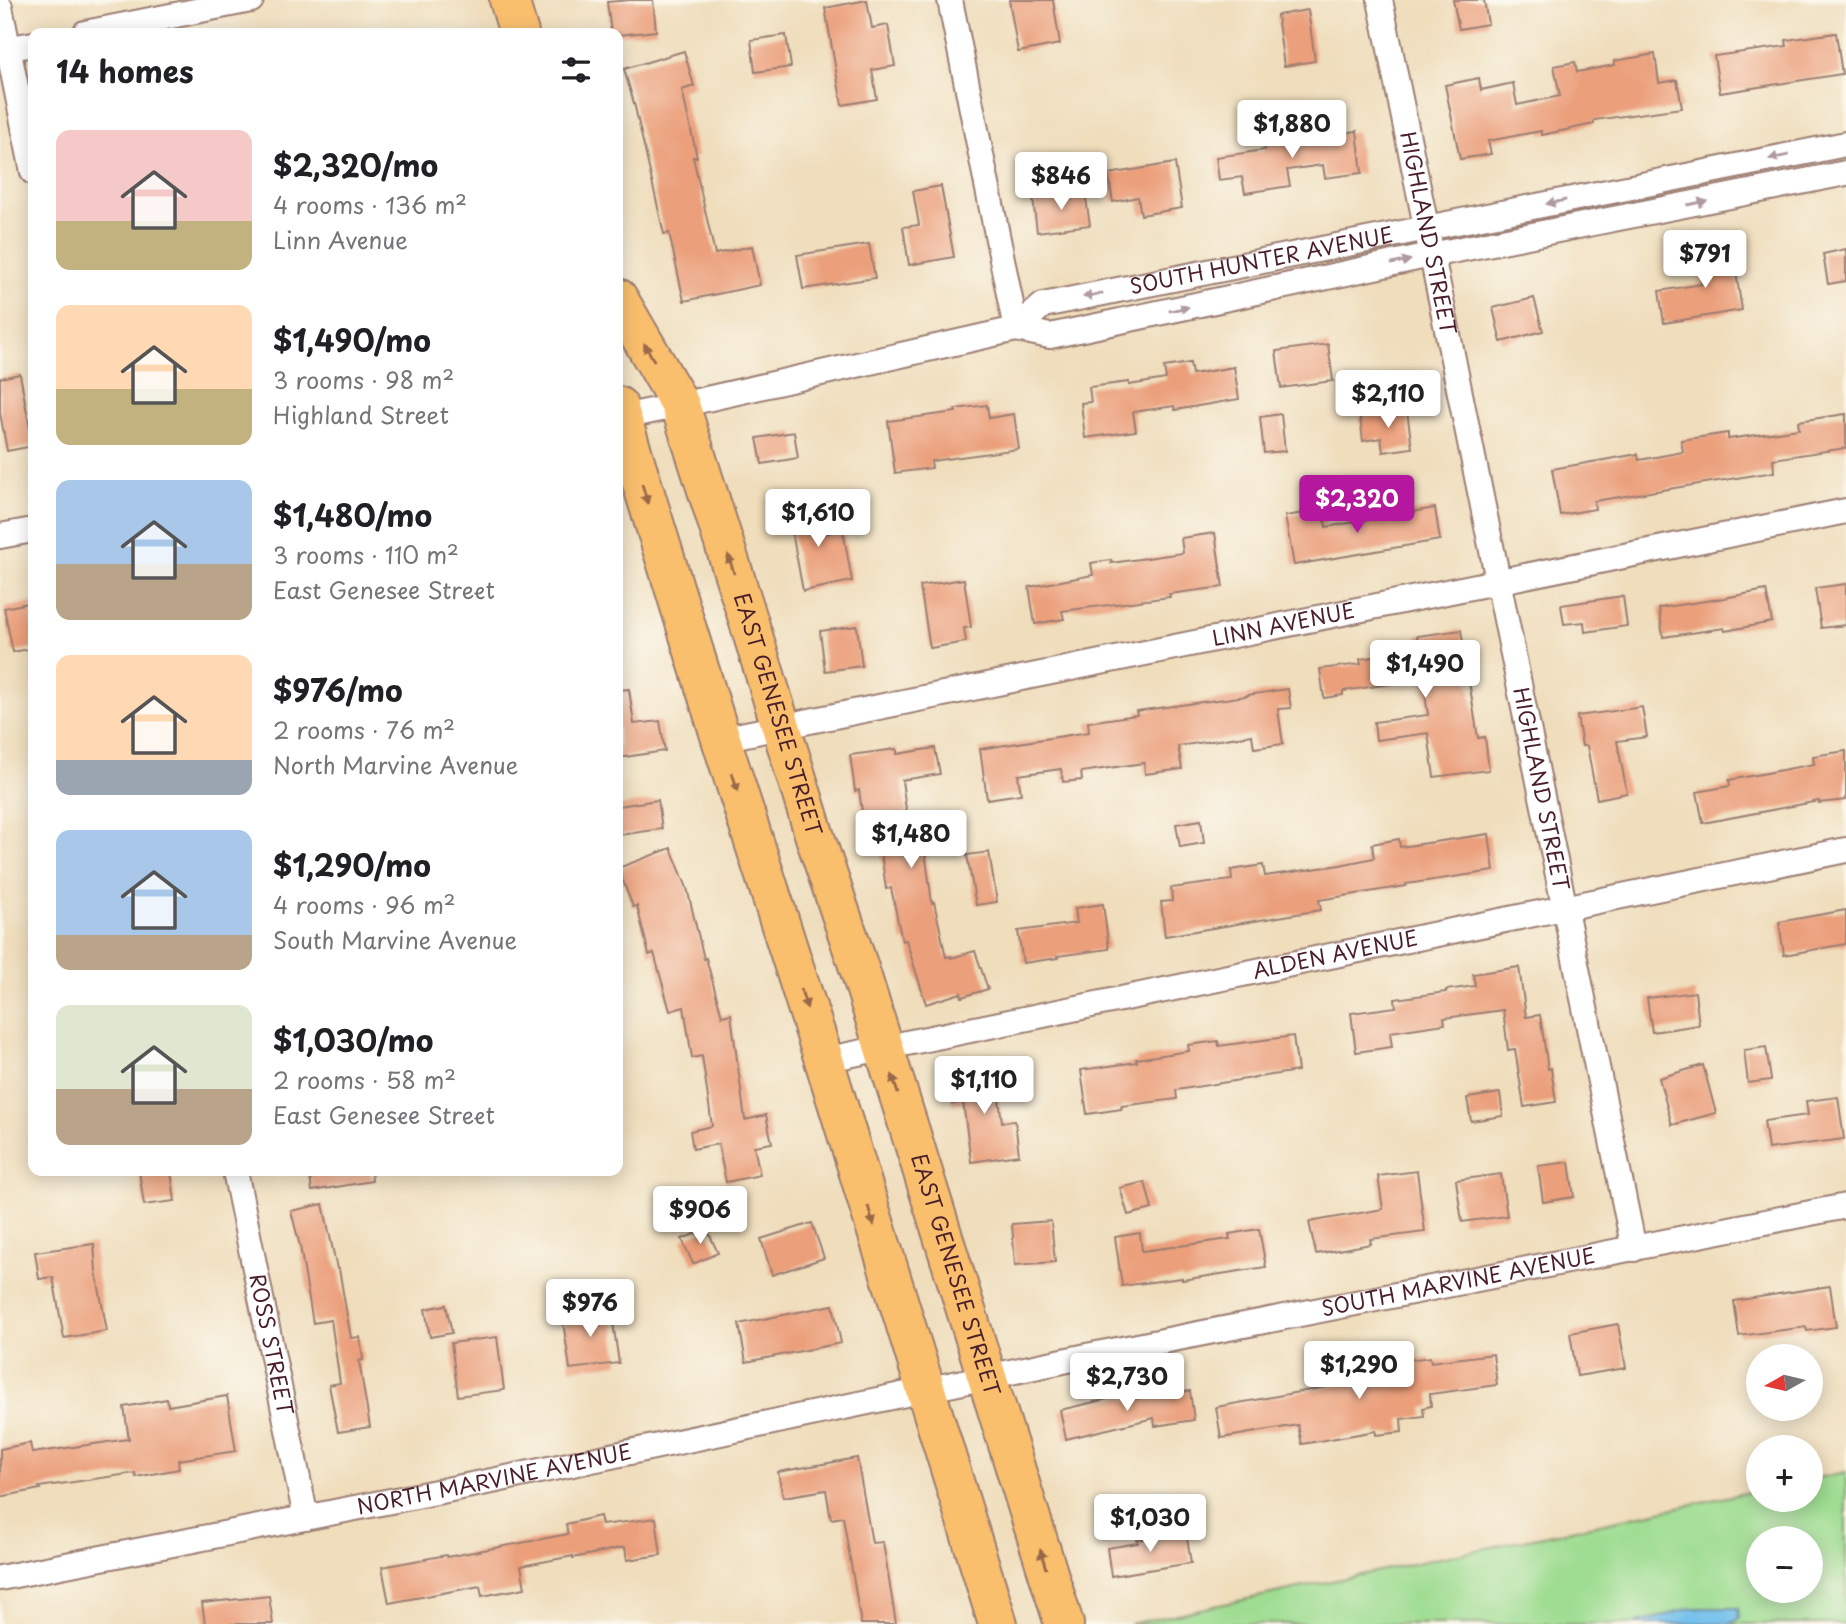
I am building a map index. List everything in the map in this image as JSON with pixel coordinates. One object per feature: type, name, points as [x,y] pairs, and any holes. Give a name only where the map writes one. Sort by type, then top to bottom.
[{"type":"highway","points":[[509,0],[517,28]]},
{"type":"highway","name":"EAST GENESEE STREET","points":[[623,307],[680,405],[1064,1624]]},
{"type":"highway","points":[[623,427],[824,1060],[998,1624]]},
{"type":"street","points":[[110,28],[251,0]]},
{"type":"street","points":[[950,0],[1016,328]]},
{"type":"street","name":"HIGHLAND STREET","points":[[1380,0],[1634,1249]]},
{"type":"street","points":[[0,7],[4,49],[28,151]]},
{"type":"street","points":[[4,49],[28,45]]},
{"type":"street","name":"SOUTH HUNTER AVENUE","points":[[1016,328],[1043,305],[1846,144]]},
{"type":"street","name":"SOUTH HUNTER AVENUE","points":[[623,413],[680,405],[1016,328],[1050,336],[1431,255],[1846,173]]},
{"type":"street","name":"LINN AVENUE","points":[[721,739],[1846,511]]},
{"type":"street","points":[[0,536],[28,531]]},
{"type":"street","name":"ALDEN AVENUE","points":[[824,1060],[1846,850]]},
{"type":"street","name":"ROSS STREET","points":[[236,1176],[306,1518]]},
{"type":"street","name":"SOUTH MARVINE AVENUE","points":[[987,1378],[1846,1206]]},
{"type":"street","name":"NORTH MARVINE AVENUE","points":[[0,1578],[492,1481],[987,1378]]},
{"type":"green space","points":[[1846,1472],[1846,1624],[1130,1624],[1746,1493],[1746,1512],[1823,1512],[1823,1477]]},
{"type":"water","points":[[1692,1608],[1738,1608],[1739,1618],[1730,1624],[1633,1624]]},
{"type":"building","points":[[653,0],[656,31],[623,34],[623,28],[610,28],[607,2]]},
{"type":"building","points":[[867,0],[872,28],[888,25],[895,66],[872,70],[877,99],[842,105],[825,8]]},
{"type":"building","points":[[1009,0],[1053,0],[1060,44],[1018,52]]},
{"type":"building","points":[[1453,0],[1484,0],[1488,24],[1459,29]]},
{"type":"building","points":[[1308,10],[1315,61],[1284,66],[1277,15]]},
{"type":"building","points":[[1836,33],[1842,74],[1720,93],[1714,56],[1787,46],[1786,40]]},
{"type":"building","points":[[786,35],[791,67],[755,72],[751,40]]},
{"type":"building","points":[[684,51],[694,86],[682,90],[697,157],[693,157],[715,254],[752,246],[760,285],[684,301],[669,233],[664,234],[624,69]]},
{"type":"building","points":[[1655,54],[1659,83],[1677,80],[1682,108],[1594,120],[1594,124],[1542,135],[1541,131],[1488,141],[1491,154],[1460,159],[1445,85],[1479,78],[1481,90],[1513,83],[1517,105],[1560,96],[1554,66],[1575,62],[1577,72],[1615,65],[1614,61]]},
{"type":"building","points":[[1357,131],[1362,173],[1325,178],[1323,165],[1287,170],[1290,186],[1245,193],[1242,177],[1219,180],[1216,157],[1265,150],[1263,138],[1282,135],[1283,142]]},
{"type":"building","points":[[1175,163],[1182,208],[1141,215],[1138,197],[1113,202],[1108,174]]},
{"type":"building","points":[[941,186],[954,257],[909,265],[903,227],[919,225],[913,191]]},
{"type":"building","points":[[1085,192],[1090,225],[1037,232],[1033,199]]},
{"type":"building","points":[[869,244],[875,278],[803,289],[797,255]]},
{"type":"building","points":[[1732,248],[1742,310],[1664,323],[1659,291],[1702,284],[1697,253]]},
{"type":"building","points":[[1846,249],[1846,281],[1828,284],[1823,254]]},
{"type":"building","points":[[1534,298],[1543,331],[1501,342],[1493,308]]},
{"type":"building","points":[[1328,344],[1333,381],[1281,388],[1276,351]]},
{"type":"building","points":[[1190,363],[1192,374],[1234,367],[1239,399],[1175,410],[1174,406],[1133,412],[1136,431],[1085,438],[1081,403],[1091,402],[1089,387],[1129,382],[1129,385],[1166,379],[1164,367]]},
{"type":"building","points":[[20,374],[28,418],[28,447],[7,451],[0,413],[0,378]]},
{"type":"building","points":[[987,405],[989,418],[1014,414],[1019,449],[931,461],[932,468],[895,473],[888,421]]},
{"type":"building","points":[[1407,411],[1412,448],[1383,452],[1381,438],[1363,441],[1360,417]]},
{"type":"building","points":[[1281,414],[1285,451],[1264,453],[1260,417]]},
{"type":"building","points":[[1846,414],[1846,448],[1773,459],[1774,472],[1594,501],[1595,509],[1560,515],[1552,469],[1638,454],[1639,460],[1683,452],[1681,440],[1728,433],[1728,439],[1799,429],[1798,421]]},
{"type":"building","points":[[794,432],[798,458],[762,464],[757,438]]},
{"type":"building","points":[[815,500],[821,534],[843,530],[852,581],[803,591],[787,505]]},
{"type":"building","points":[[1435,508],[1440,540],[1294,565],[1285,516],[1323,510],[1326,527]]},
{"type":"building","points":[[1215,533],[1223,587],[1062,611],[1064,619],[1035,624],[1029,587],[1093,575],[1091,563],[1111,560],[1111,563],[1183,553],[1181,538]]},
{"type":"building","points":[[964,579],[971,627],[964,628],[966,642],[930,648],[920,586]]},
{"type":"building","points":[[1846,584],[1846,625],[1821,628],[1815,588]]},
{"type":"building","points":[[1766,590],[1772,622],[1725,631],[1724,628],[1663,637],[1659,608]]},
{"type":"building","points":[[1623,596],[1627,626],[1585,632],[1584,622],[1564,624],[1561,605]]},
{"type":"building","points":[[28,603],[28,649],[13,652],[4,608]]},
{"type":"building","points":[[857,626],[862,666],[825,671],[820,631]]},
{"type":"building","points":[[1461,630],[1478,738],[1485,737],[1489,770],[1434,777],[1428,733],[1376,740],[1374,722],[1428,715],[1423,679],[1343,691],[1343,695],[1324,698],[1320,669],[1361,664],[1360,659],[1419,650],[1417,636]]},
{"type":"building","points":[[629,689],[634,724],[660,721],[665,751],[623,757],[623,690]]},
{"type":"building","points":[[1288,689],[1291,708],[1278,709],[1283,744],[1254,748],[1252,735],[1178,746],[1182,769],[1145,774],[1144,763],[1081,772],[1082,780],[1063,782],[1061,769],[1018,775],[1021,794],[987,799],[980,749],[1089,732],[1088,722],[1137,715],[1136,711]]},
{"type":"building","points":[[1642,707],[1647,737],[1617,741],[1627,793],[1597,799],[1587,746],[1582,746],[1577,716]]},
{"type":"building","points":[[935,748],[940,774],[902,780],[912,854],[925,852],[932,903],[934,902],[946,957],[975,951],[988,989],[962,997],[961,993],[926,1004],[906,940],[902,941],[891,888],[886,889],[879,838],[866,840],[859,790],[855,791],[850,755],[897,749],[897,754]]},
{"type":"building","points":[[1846,751],[1846,800],[1819,801],[1703,823],[1697,792],[1730,786],[1729,780],[1814,764],[1813,756]]},
{"type":"building","points":[[658,800],[662,829],[623,834],[623,805]]},
{"type":"building","points":[[1201,820],[1204,843],[1180,847],[1176,824]]},
{"type":"building","points":[[1489,834],[1494,871],[1319,900],[1321,910],[1165,936],[1161,902],[1172,901],[1171,888],[1232,880],[1231,870],[1263,865],[1265,876],[1374,858],[1372,844],[1399,839],[1400,847]]},
{"type":"building","points":[[671,848],[687,888],[704,959],[706,958],[722,1016],[731,1014],[745,1120],[766,1115],[772,1143],[754,1146],[760,1175],[726,1182],[718,1144],[693,1149],[690,1131],[712,1126],[702,1056],[692,1058],[684,1007],[670,1011],[654,953],[649,955],[637,906],[633,907],[623,881],[623,866]]},
{"type":"building","points":[[989,852],[997,902],[976,905],[967,855]]},
{"type":"building","points":[[1103,904],[1109,949],[1023,963],[1018,931],[1077,923],[1075,908]]},
{"type":"building","points":[[1846,910],[1846,944],[1784,955],[1779,922]]},
{"type":"building","points":[[1519,967],[1526,1017],[1540,1015],[1556,1102],[1524,1107],[1515,1049],[1508,1050],[1503,1010],[1444,1018],[1445,1024],[1390,1032],[1392,1047],[1356,1052],[1351,1013],[1396,1007],[1395,999],[1475,986],[1473,974]]},
{"type":"building","points":[[1695,992],[1699,1025],[1652,1032],[1647,998]]},
{"type":"building","points":[[1293,1036],[1298,1071],[1176,1090],[1177,1099],[1121,1106],[1122,1109],[1087,1114],[1081,1070],[1189,1051],[1188,1045],[1218,1041],[1219,1046]]},
{"type":"building","points":[[1766,1047],[1771,1080],[1748,1083],[1744,1050]]},
{"type":"building","points":[[1703,1065],[1716,1113],[1672,1125],[1659,1078]]},
{"type":"building","points":[[995,1069],[1002,1122],[1015,1121],[1019,1155],[971,1162],[963,1102],[952,1104],[948,1076]]},
{"type":"building","points":[[1500,1093],[1503,1116],[1471,1121],[1467,1098]]},
{"type":"building","points":[[1838,1097],[1844,1139],[1768,1149],[1764,1121],[1808,1115],[1806,1101]]},
{"type":"building","points":[[1569,1162],[1574,1197],[1543,1202],[1538,1166]]},
{"type":"building","points":[[1417,1171],[1425,1232],[1370,1239],[1371,1244],[1316,1254],[1309,1222],[1383,1209],[1378,1176]]},
{"type":"building","points":[[1501,1174],[1507,1216],[1462,1222],[1456,1180]]},
{"type":"building","points":[[140,1176],[172,1176],[175,1201],[144,1205]]},
{"type":"building","points":[[310,1176],[372,1176],[372,1181],[312,1191]]},
{"type":"building","points":[[1145,1182],[1152,1209],[1128,1215],[1120,1188]]},
{"type":"building","points":[[323,1204],[339,1269],[351,1338],[360,1337],[363,1360],[359,1361],[370,1427],[338,1432],[329,1385],[340,1383],[331,1320],[313,1323],[291,1211]]},
{"type":"building","points":[[1051,1221],[1055,1262],[1015,1265],[1012,1224]]},
{"type":"building","points":[[812,1223],[824,1258],[772,1275],[761,1239]]},
{"type":"building","points":[[707,1229],[718,1253],[693,1264],[682,1239]]},
{"type":"building","points":[[1259,1229],[1266,1267],[1122,1286],[1115,1237],[1140,1233],[1142,1251],[1230,1239],[1229,1234]]},
{"type":"building","points":[[94,1244],[107,1331],[64,1338],[53,1277],[39,1279],[35,1252]]},
{"type":"building","points":[[1830,1286],[1836,1327],[1807,1331],[1806,1327],[1739,1336],[1734,1301]]},
{"type":"building","points":[[446,1305],[452,1333],[430,1337],[425,1309]]},
{"type":"building","points":[[833,1305],[841,1343],[746,1362],[739,1324]]},
{"type":"building","points":[[611,1309],[619,1363],[570,1369],[562,1315]]},
{"type":"building","points":[[1618,1324],[1626,1368],[1577,1376],[1570,1333]]},
{"type":"building","points":[[497,1337],[504,1390],[458,1396],[451,1343]]},
{"type":"building","points":[[1493,1354],[1497,1385],[1430,1394],[1431,1406],[1423,1408],[1424,1416],[1401,1419],[1402,1432],[1376,1435],[1376,1431],[1302,1444],[1298,1425],[1221,1438],[1216,1407],[1354,1382],[1355,1388],[1390,1383],[1387,1363],[1430,1357],[1431,1362]]},
{"type":"building","points":[[1190,1391],[1194,1420],[1155,1426],[1154,1418],[1066,1439],[1060,1410],[1125,1395],[1126,1400]]},
{"type":"building","points":[[227,1396],[236,1451],[178,1460],[179,1469],[136,1477],[135,1473],[39,1487],[40,1489],[0,1497],[0,1449],[30,1443],[32,1453],[129,1439],[124,1407],[167,1399],[168,1406]]},
{"type":"building","points":[[857,1458],[872,1543],[883,1542],[896,1624],[861,1624],[843,1517],[831,1519],[826,1490],[783,1497],[778,1472]]},
{"type":"building","points":[[600,1516],[602,1525],[656,1518],[661,1555],[627,1560],[625,1547],[573,1556],[521,1566],[525,1588],[482,1596],[480,1586],[389,1603],[382,1567],[568,1534],[566,1524]]},
{"type":"building","points":[[1186,1532],[1191,1563],[1111,1576],[1107,1548]]},
{"type":"building","points":[[269,1596],[273,1624],[205,1624],[202,1603]]}]
